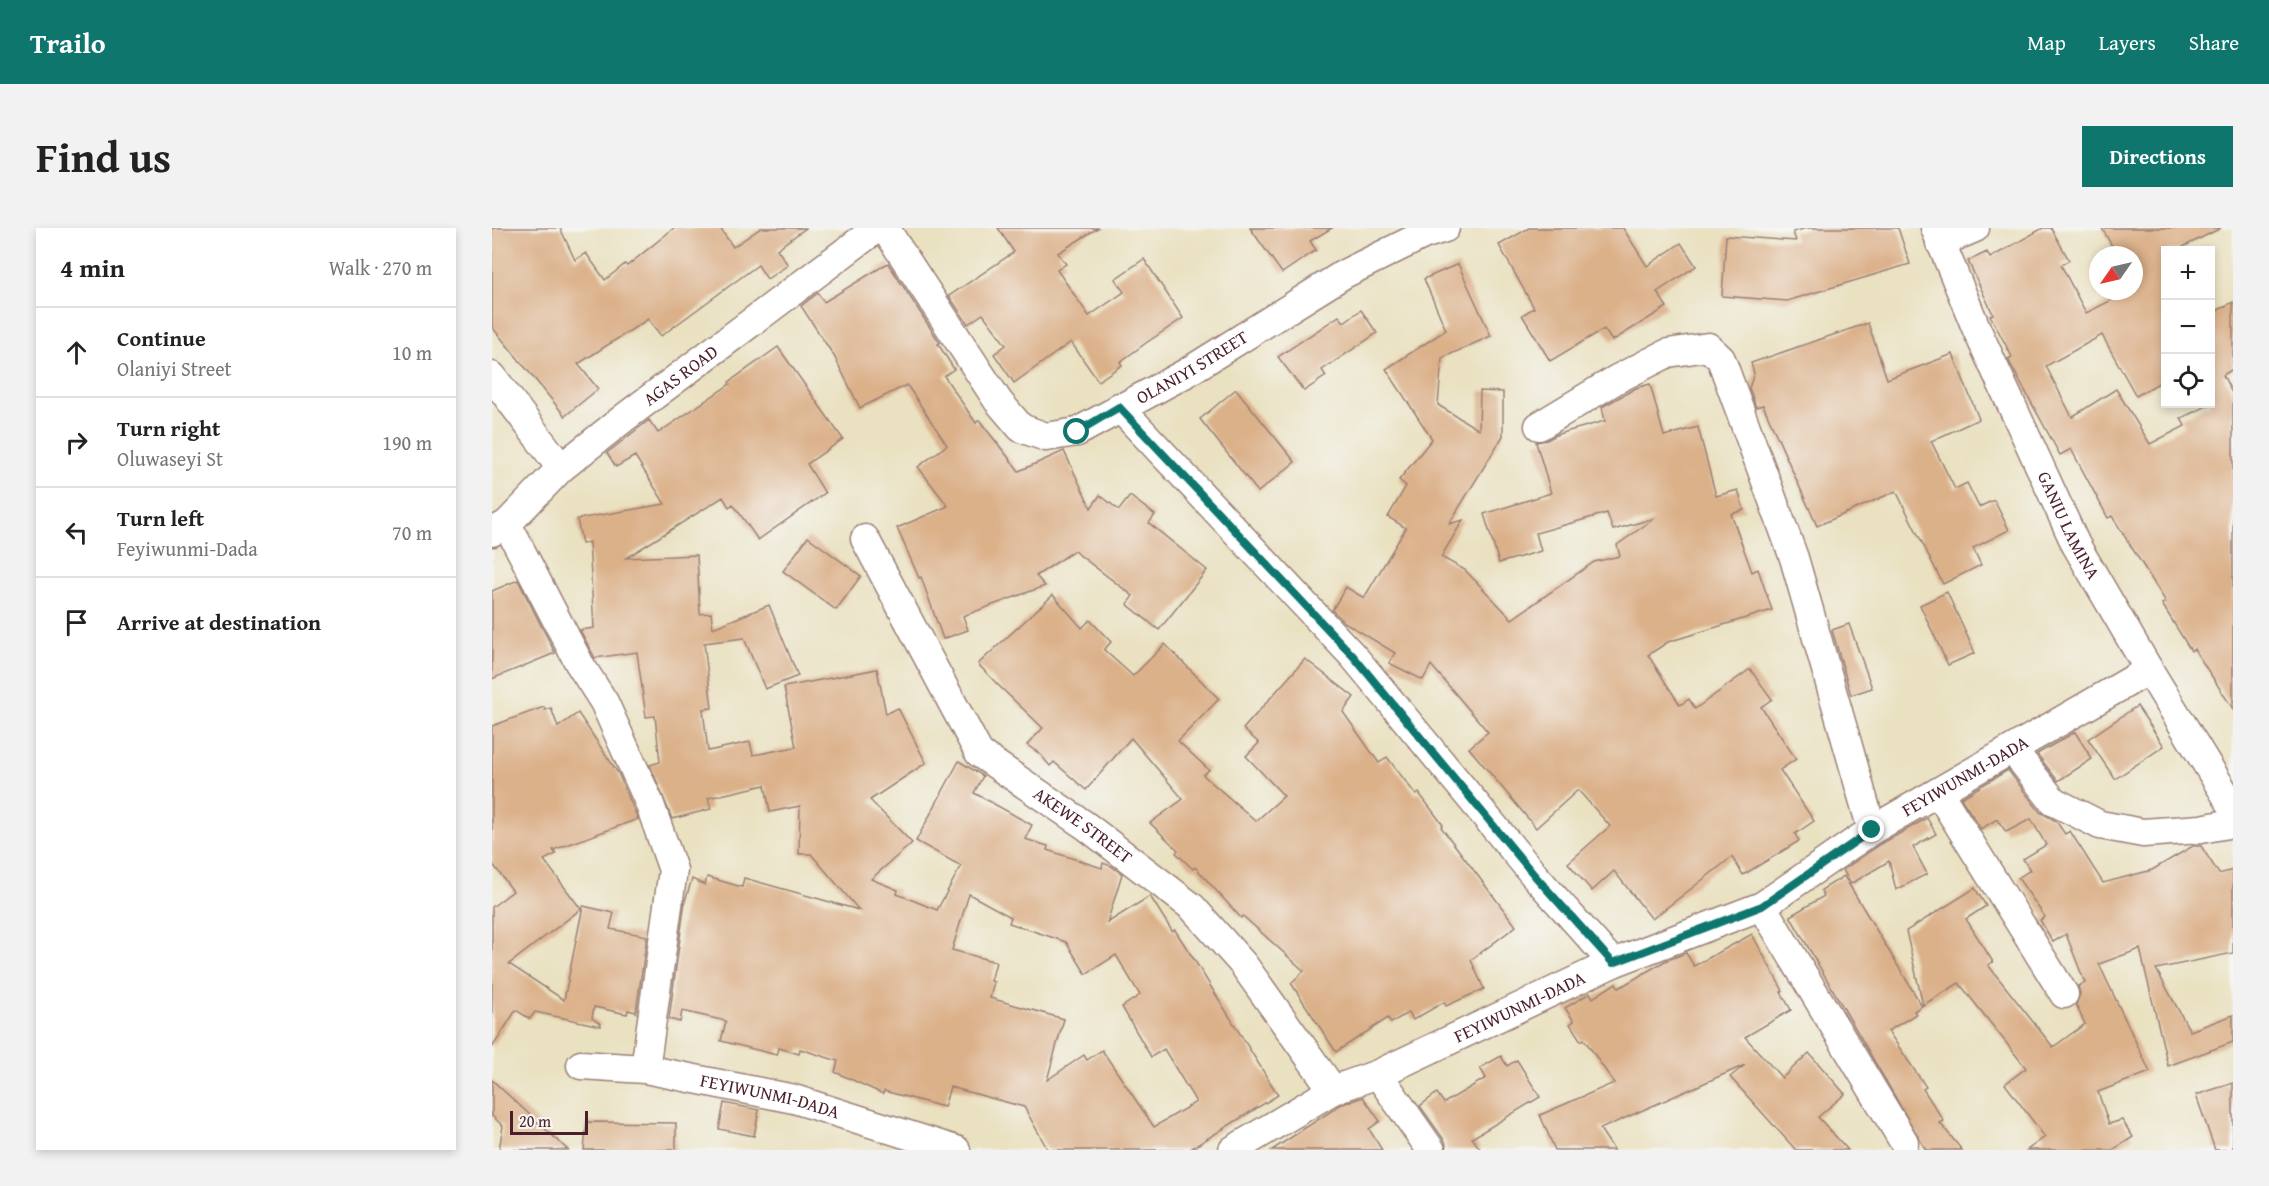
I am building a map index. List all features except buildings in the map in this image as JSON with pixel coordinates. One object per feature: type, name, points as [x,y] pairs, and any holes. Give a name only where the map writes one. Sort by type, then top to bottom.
[{"type":"street","name":"AGAS ROAD","points":[[500,528],[561,468],[877,228]]},
{"type":"street","name":"OLANIYI STREET","points":[[885,228],[998,401],[1021,428],[1046,437],[1077,432],[1119,407],[1186,373],[1344,274],[1423,235],[1444,228]]},
{"type":"street","points":[[1938,236],[1975,228]]},
{"type":"street","name":"GANIU LAMINA","points":[[1938,236],[2011,405],[2076,544],[2149,670],[2233,807]]},
{"type":"street","points":[[1539,426],[1617,379],[1668,353],[1708,347],[1721,359],[1794,558],[1872,830]]},
{"type":"street","points":[[492,376],[561,468]]},
{"type":"street","points":[[1119,407],[1354,657],[1535,876],[1613,963]]},
{"type":"street","points":[[500,528],[604,702],[650,802],[673,870],[645,1069]]},
{"type":"street","name":"AKEWE STREET","points":[[865,539],[979,753],[1086,826],[1192,907],[1243,964],[1333,1090]]},
{"type":"street","name":"FEYIWUNMI-DADA","points":[[1233,1150],[1333,1090],[1378,1074],[1613,963],[1762,906],[1872,830],[2149,670]]},
{"type":"street","points":[[2013,750],[2053,801],[2100,825],[2143,833],[2201,830],[2233,823]]},
{"type":"street","points":[[1939,793],[2064,994]]},
{"type":"street","points":[[1762,906],[1904,1142]]},
{"type":"street","name":"FEYIWUNMI-DADA","points":[[581,1065],[645,1069],[794,1099],[956,1150]]},
{"type":"street","points":[[1378,1074],[1431,1150]]},
{"type":"route","points":[[1077,432],[1119,407],[1354,657],[1535,876],[1613,963],[1762,906],[1872,830]]}]
